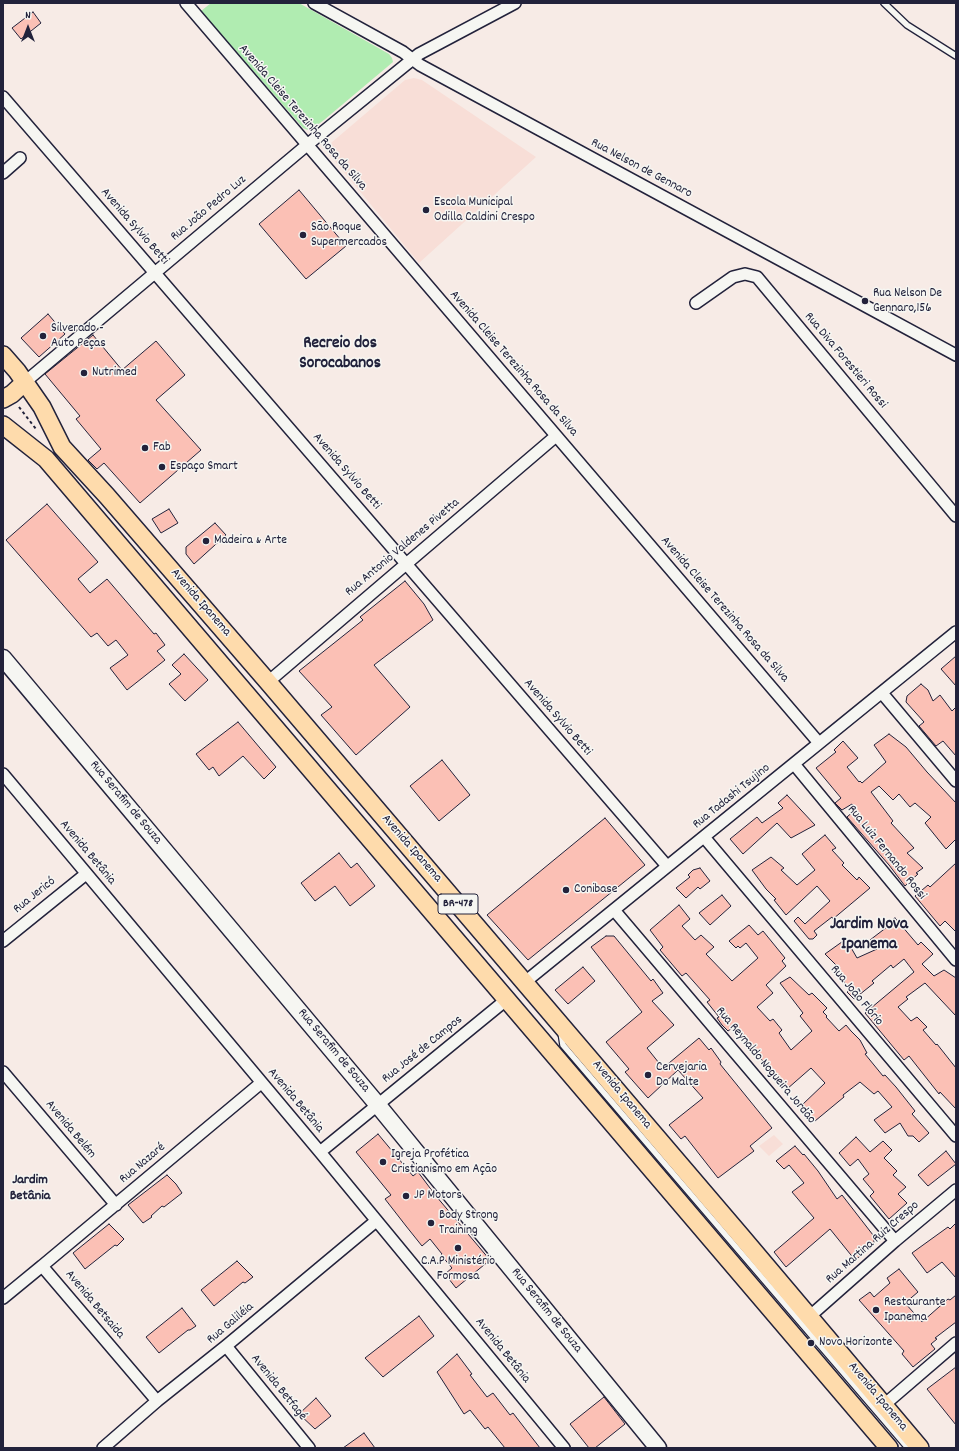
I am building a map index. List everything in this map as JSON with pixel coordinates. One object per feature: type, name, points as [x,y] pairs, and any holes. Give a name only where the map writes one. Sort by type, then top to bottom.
[{"type":"main road","name":"Avenida Ipanema","points":[[4,357],[25,382],[42,406],[62,447],[112,502],[268,682],[525,982],[920,1448]]},
{"type":"main road","points":[[3,399],[12,394],[25,382]]},
{"type":"main road","name":"Avenida Ipanema","points":[[3,426],[46,459],[889,1448]]},
{"type":"street","name":"Avenida Cleise Terezinha Rosa da Silva","points":[[186,3],[819,743]]},
{"type":"street","name":"Rua Nelson de Gennaro","points":[[314,3],[403,52],[420,65],[956,356]]},
{"type":"street","name":"Rua João Pedro Luz","points":[[25,382],[154,272],[412,59],[515,3]]},
{"type":"street","name":"Avenida Sylvio Betti","points":[[3,97],[667,866]]},
{"type":"street","points":[[3,173],[20,158]]},
{"type":"street","name":"Rua Diva Forestieri Rossi","points":[[696,303],[733,277],[745,274],[757,277],[956,516]]},
{"type":"street","name":"Rua Antonio Valdenes Pivetta","points":[[268,682],[556,436]]},
{"type":"street","name":"Rua Tadashi Tsujino","points":[[525,982],[956,632]]},
{"type":"street","name":"Rua Serafim de Souza","points":[[3,658],[378,1104],[658,1448]]},
{"type":"street","points":[[882,693],[956,781]]},
{"type":"street","name":"Rua Luiz Fernando Rossi","points":[[794,764],[956,960]]},
{"type":"street","name":"Avenida Betânia","points":[[3,774],[320,1152],[564,1448]]},
{"type":"street","name":"Rua João Flório","points":[[704,837],[956,1136]]},
{"type":"street","name":"Rua Jericó","points":[[3,941],[86,874]]},
{"type":"street","name":"Rua Reynaldo Nogueira Jordão","points":[[614,910],[895,1241]]},
{"type":"street","name":"Rua José de Campos","points":[[320,1152],[506,1000]]},
{"type":"street","name":"Avenida Belém","points":[[3,1072],[116,1205]]},
{"type":"street","name":"Rua Nazaré","points":[[42,1266],[261,1083]]},
{"type":"street","name":"Rua Martina Ruiz Crespo","points":[[809,1317],[895,1241],[956,1190]]},
{"type":"street","name":"Rua Galiléia","points":[[103,1448],[376,1221]]},
{"type":"street","points":[[3,1298],[42,1266]]},
{"type":"street","name":"Avenida Betsaida","points":[[42,1266],[157,1402]]},
{"type":"street","points":[[884,1405],[956,1343]]},
{"type":"street","name":"Avenida Betfagé","points":[[226,1346],[309,1448]]},
{"type":"lane","points":[[884,3],[907,25],[956,56]]},
{"type":"lane","points":[[559,1022],[563,1045],[908,1448]]},
{"type":"lane","points":[[543,1042],[556,1052],[895,1448]]},
{"type":"shaded area","name":"Escola Municipal Odilla Caldini Crespo","points":[[414,78],[422,80],[536,157],[419,263],[329,154],[331,143],[405,80]]},
{"type":"shaded area","points":[[774,1135],[783,1144],[769,1156],[759,1146]]},
{"type":"green space","points":[[211,3],[299,3],[389,54],[393,62],[324,120],[312,129],[308,130],[303,128],[201,11]]},
{"type":"building","points":[[33,12],[41,23],[21,39],[12,28]]},
{"type":"building","name":"São Roque Supermercados","points":[[299,190],[346,246],[306,279],[259,224]]},
{"type":"building","name":"Silverado - Auto Peças","points":[[48,314],[65,334],[39,357],[21,338]]},
{"type":"building","points":[[93,335],[122,370],[156,341],[185,375],[156,400],[201,450],[140,503],[104,463],[97,469],[88,460],[101,449],[76,419],[80,416],[45,374]]},
{"type":"building","points":[[47,504],[98,562],[78,579],[90,593],[107,579],[165,645],[157,651],[165,660],[127,690],[110,668],[128,655],[116,640],[108,646],[97,633],[91,637],[6,540]]},
{"type":"building","points":[[169,509],[178,523],[161,533],[152,519]]},
{"type":"building","name":"Madeira & Arte","points":[[215,523],[226,535],[194,564],[186,554],[186,547]]},
{"type":"building","points":[[405,581],[424,604],[433,620],[374,665],[410,707],[356,755],[321,715],[332,707],[299,671],[363,620],[360,617]]},
{"type":"building","points":[[184,654],[208,680],[185,701],[169,684],[181,674],[172,665]]},
{"type":"building","points":[[956,656],[956,686],[941,669]]},
{"type":"building","points":[[921,684],[928,690],[933,701],[940,695],[952,711],[956,707],[956,756],[943,741],[936,746],[919,726],[924,722],[906,702],[907,696]]},
{"type":"building","points":[[238,722],[276,767],[264,779],[243,756],[219,776],[213,767],[209,770],[196,754]]},
{"type":"building","points":[[889,734],[906,747],[956,803],[956,839],[946,849],[925,823],[931,817],[915,803],[910,807],[899,794],[893,800],[879,786],[871,792],[893,821],[891,823],[914,848],[907,853],[923,868],[916,873],[918,874],[905,886],[889,865],[847,817],[856,809],[852,804],[842,810],[835,803],[841,798],[816,768],[836,752],[834,750],[843,741],[858,758],[847,767],[859,782],[860,781],[862,783],[886,762],[874,745]]},
{"type":"building","points":[[442,760],[470,795],[439,821],[410,786]]},
{"type":"building","points":[[787,795],[815,825],[791,838],[777,823],[743,854],[730,839],[757,817],[762,823],[783,808],[778,803]]},
{"type":"building","name":"Conibase","points":[[605,818],[645,865],[528,960],[487,915]]},
{"type":"building","points":[[825,835],[836,848],[832,850],[844,863],[842,865],[857,880],[859,877],[870,888],[833,919],[832,917],[814,931],[817,935],[813,939],[809,939],[794,921],[798,917],[805,924],[830,901],[817,886],[786,915],[774,900],[776,899],[766,889],[752,870],[771,857],[784,868],[781,870],[797,885],[815,870],[802,854]]},
{"type":"building","points":[[339,853],[351,868],[357,863],[375,886],[350,906],[335,886],[315,901],[301,883]]},
{"type":"building","points":[[956,863],[956,932],[945,921],[940,926],[915,896],[928,885],[930,887]]},
{"type":"building","points":[[700,868],[710,881],[700,889],[698,887],[686,898],[676,888],[690,877],[688,875],[693,870]]},
{"type":"building","points":[[722,895],[731,906],[710,925],[699,913]]},
{"type":"building","points":[[679,905],[690,919],[682,926],[695,940],[701,935],[714,947],[706,954],[732,981],[758,958],[746,943],[740,948],[738,946],[736,948],[729,941],[749,925],[758,935],[763,931],[785,958],[782,961],[786,966],[766,985],[773,993],[757,1007],[770,1021],[773,1019],[782,1030],[779,1033],[791,1050],[812,1031],[800,1016],[803,1013],[780,983],[790,977],[809,995],[812,993],[827,1008],[823,1012],[839,1031],[846,1025],[860,1040],[867,1053],[865,1054],[883,1076],[885,1075],[896,1087],[915,1111],[912,1114],[929,1133],[919,1142],[913,1136],[908,1136],[900,1123],[885,1133],[874,1120],[892,1107],[878,1091],[874,1094],[860,1082],[843,1095],[844,1097],[815,1121],[802,1105],[825,1083],[811,1068],[787,1089],[757,1054],[759,1052],[735,1026],[728,1031],[722,1025],[717,1018],[719,1017],[707,1002],[710,1000],[686,973],[682,976],[660,950],[663,947],[650,930]]},
{"type":"building","points":[[895,918],[918,945],[921,942],[933,954],[922,964],[934,976],[944,970],[956,978],[956,1016],[925,983],[906,997],[908,999],[898,1007],[911,1021],[917,1017],[927,1027],[923,1030],[936,1045],[937,1044],[956,1068],[956,1109],[940,1092],[939,1094],[909,1056],[904,1060],[865,1013],[914,972],[904,959],[893,968],[891,965],[872,981],[874,983],[854,999],[847,992],[850,990],[844,982],[845,980],[834,967],[836,965],[825,954],[846,939],[857,958],[877,949],[870,940],[887,927],[885,924]]},
{"type":"building","points":[[606,936],[614,936],[651,981],[653,979],[663,993],[652,1001],[674,1025],[647,1048],[663,1068],[699,1038],[709,1050],[711,1048],[721,1062],[720,1064],[772,1128],[750,1146],[754,1151],[718,1178],[685,1136],[681,1139],[669,1125],[703,1098],[678,1070],[648,1098],[625,1072],[629,1069],[606,1042],[642,1012],[591,947]]},
{"type":"building","points":[[583,967],[595,981],[568,1004],[555,990]]},
{"type":"building","points":[[378,1134],[413,1176],[418,1172],[436,1196],[490,1260],[456,1288],[445,1274],[452,1268],[441,1255],[442,1254],[430,1239],[422,1246],[385,1199],[391,1195],[356,1152]]},
{"type":"building","points":[[856,1137],[870,1152],[883,1141],[892,1150],[884,1158],[897,1171],[893,1175],[906,1187],[898,1194],[907,1203],[889,1219],[870,1196],[874,1192],[863,1179],[869,1174],[858,1159],[850,1166],[839,1153]]},
{"type":"building","points":[[795,1146],[803,1155],[804,1154],[818,1171],[837,1199],[842,1195],[873,1235],[874,1242],[872,1247],[855,1260],[830,1229],[786,1267],[774,1252],[814,1218],[792,1192],[804,1183],[789,1165],[784,1169],[776,1161]]},
{"type":"building","points":[[946,1151],[956,1164],[928,1186],[918,1175]]},
{"type":"building","points":[[167,1175],[182,1193],[164,1207],[162,1206],[151,1216],[152,1217],[143,1223],[128,1205]]},
{"type":"building","points":[[956,1223],[956,1278],[942,1262],[927,1273],[912,1253],[948,1227],[950,1229]]},
{"type":"building","points":[[109,1224],[124,1239],[117,1246],[115,1245],[85,1269],[73,1253]]},
{"type":"building","points":[[237,1261],[253,1277],[245,1283],[243,1282],[214,1306],[201,1290]]},
{"type":"building","points":[[899,1269],[918,1292],[905,1303],[922,1322],[948,1299],[950,1300],[956,1295],[956,1322],[935,1338],[937,1339],[931,1344],[935,1349],[913,1367],[902,1354],[904,1351],[859,1300],[870,1292],[874,1297],[890,1283],[887,1278]]},
{"type":"building","points":[[182,1308],[196,1326],[188,1330],[159,1353],[146,1337]]},
{"type":"building","points":[[419,1316],[434,1336],[383,1377],[365,1358]]},
{"type":"building","points":[[457,1354],[472,1374],[470,1375],[487,1397],[493,1393],[510,1415],[513,1413],[540,1448],[505,1448],[488,1427],[485,1429],[470,1410],[464,1414],[437,1372]]},
{"type":"building","points":[[956,1367],[956,1425],[927,1389]]},
{"type":"building","points":[[604,1397],[625,1424],[595,1448],[589,1448],[570,1424]]},
{"type":"building","points":[[316,1398],[331,1416],[315,1429],[299,1414]]},
{"type":"building","points":[[364,1433],[375,1448],[343,1448]]},
{"type":"place","name":"Escola Municipal Odilla Caldini Crespo","points":[[426,210]]},
{"type":"place","name":"São Roque Supermercados","points":[[303,235]]},
{"type":"place","name":"Rua Nelson De Gennaro,156","points":[[865,301]]},
{"type":"place","name":"Silverado - Auto Peças","points":[[43,336]]},
{"type":"place","name":"Nutrimed","points":[[84,373]]},
{"type":"place","name":"Fab","points":[[145,448]]},
{"type":"place","name":"Espaço Smart","points":[[162,467]]},
{"type":"place","name":"Madeira & Arte","points":[[206,541]]},
{"type":"place","name":"Conibase","points":[[566,890]]},
{"type":"place","name":"Cervejaria Do Malte","points":[[648,1075]]},
{"type":"place","name":"Igreja Profética Cristianismo em Ação","points":[[383,1162]]},
{"type":"place","name":"JP Motors","points":[[406,1196]]},
{"type":"place","name":"Body Strong Training","points":[[431,1223]]},
{"type":"place","name":"C.A.P Ministério Formosa","points":[[458,1248]]},
{"type":"place","name":"Restaurante Ipanema","points":[[876,1310]]},
{"type":"place","name":"Novo Horizonte","points":[[811,1343]]},
{"type":"district","name":"Recreio dos Sorocabanos","points":[[340,355]]},
{"type":"district","name":"Jardim Nova Ipanema","points":[[869,936]]},
{"type":"district","name":"Jardim Betânia","points":[[30,1190]]}]
